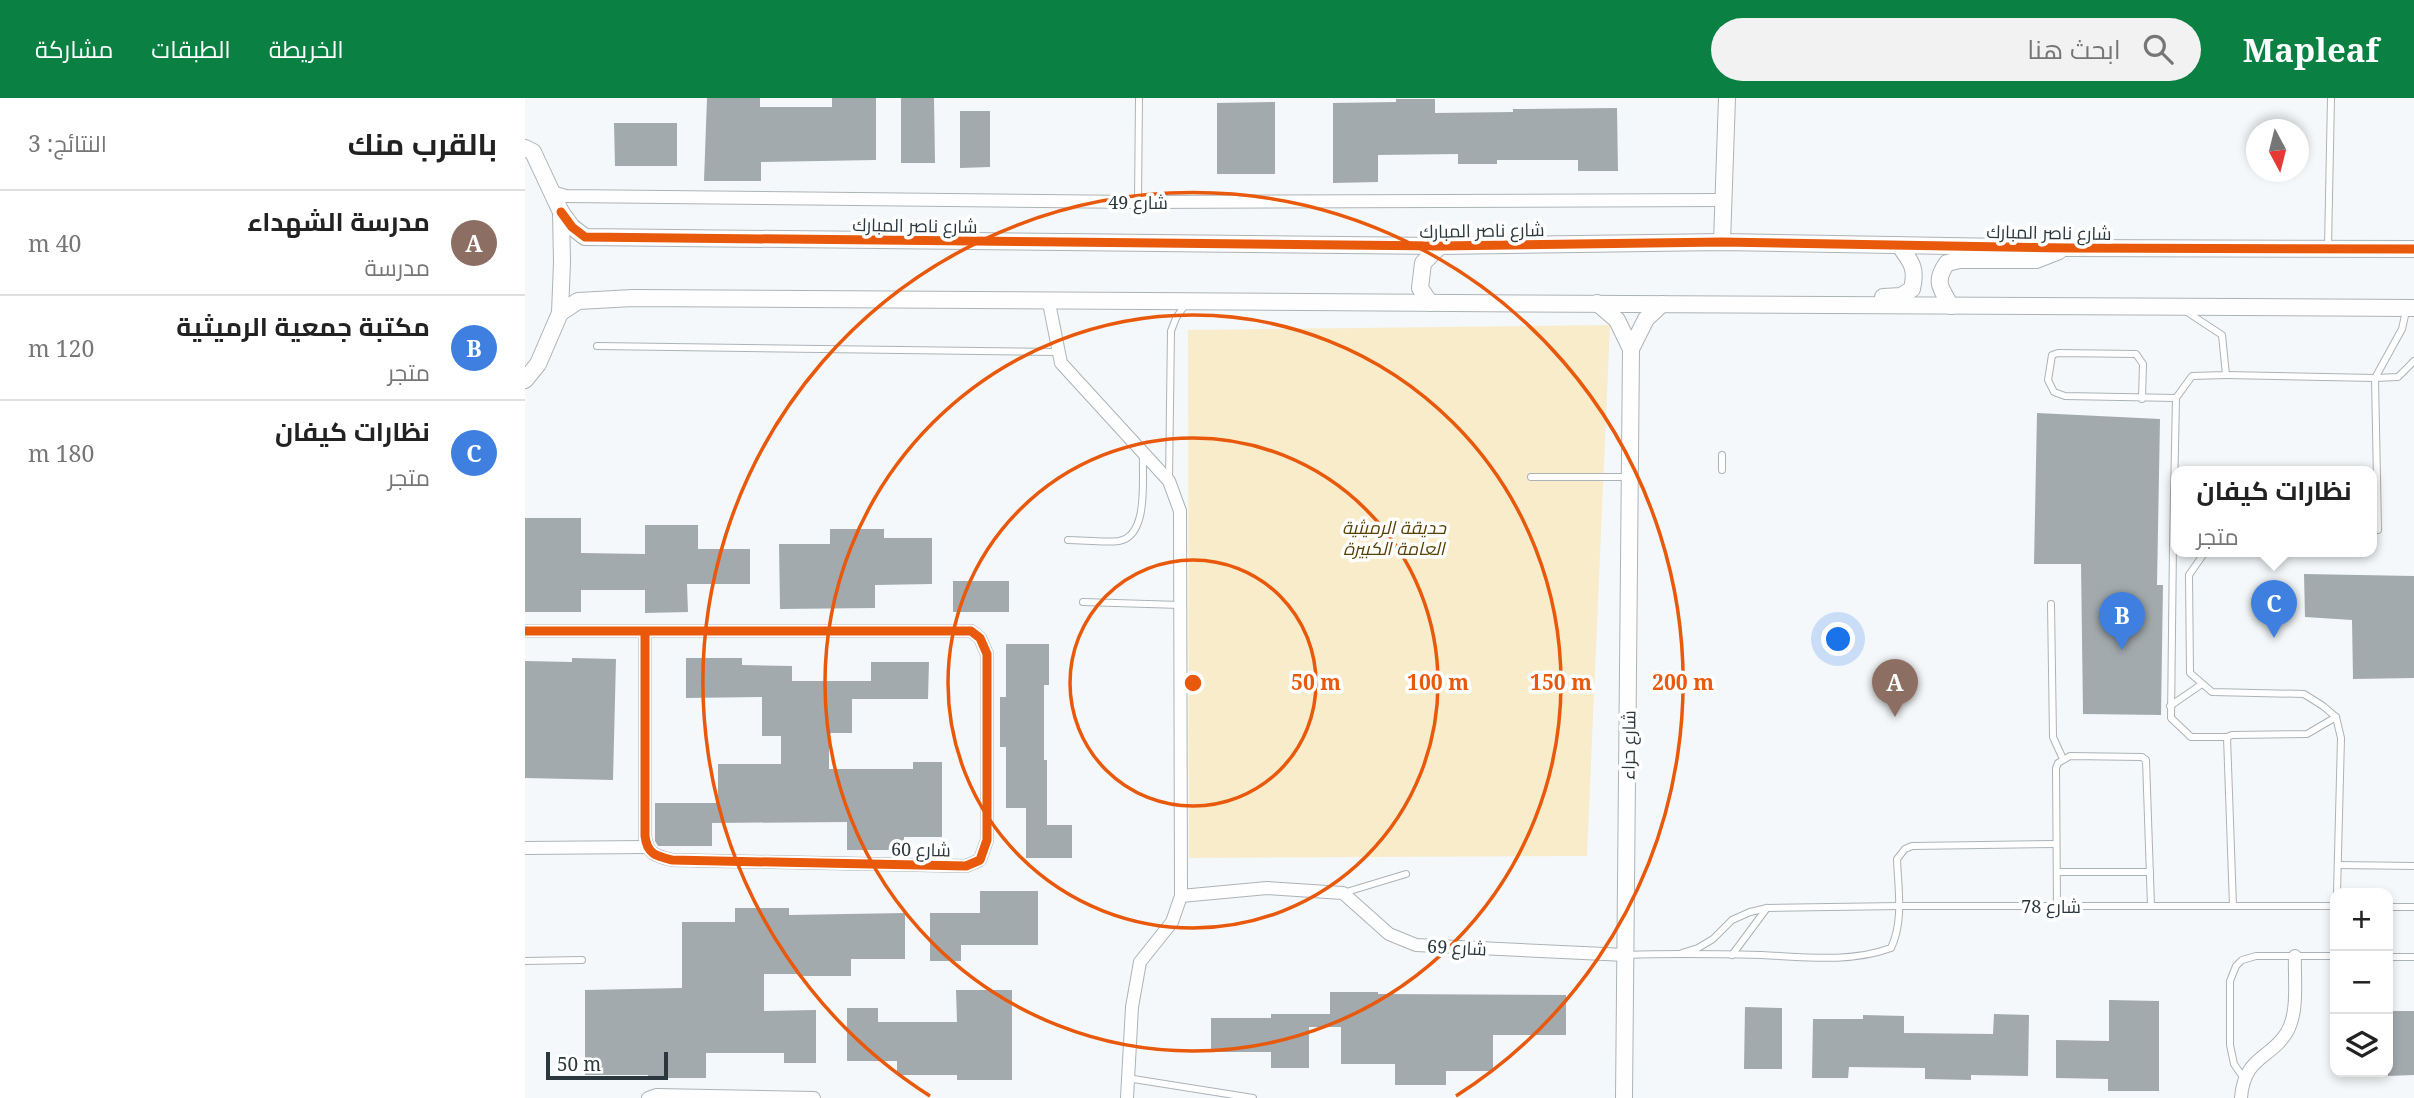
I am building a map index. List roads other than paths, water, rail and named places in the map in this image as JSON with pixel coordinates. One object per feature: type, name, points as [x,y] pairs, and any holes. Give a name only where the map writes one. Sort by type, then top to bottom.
[{"type":"street","points":[[1722,242],[1727,98]]},
{"type":"street","points":[[525,389],[560,313],[561,212],[528,146]]},
{"type":"street","name":"شارع 49","points":[[552,192],[566,196],[1138,202],[1724,200]]},
{"type":"street","name":"شارع ناصر المبارك","points":[[561,212],[572,228],[585,237],[1440,246],[1722,242],[2068,248],[2414,249]]},
{"type":"street","points":[[1847,305],[1864,298],[1901,296],[1912,289],[1915,278],[1913,265],[1899,245]]},
{"type":"street","points":[[1430,303],[1420,288],[1423,263],[1440,246]]},
{"type":"street","points":[[1951,306],[1940,289],[1939,275],[1947,263],[1959,260],[2036,260],[2068,248]]},
{"type":"street","points":[[560,313],[578,301],[633,298],[1049,303],[2410,308]]},
{"type":"street","points":[[1049,303],[1061,363],[1168,481],[1180,512],[1181,896],[1172,922],[1140,962],[1132,1007],[1127,1098]]},
{"type":"street","name":"شارع حراء","points":[[1597,303],[1617,320],[1631,349]]},
{"type":"street","name":"شارع حراء","points":[[1624,1098],[1631,349],[1646,319],[1662,304]]},
{"type":"street","points":[[525,380],[538,364]]},
{"type":"street","name":"شارع 60","points":[[525,631],[971,631],[980,638],[988,654],[987,841],[980,860],[965,866],[672,860],[653,855],[646,847]]},
{"type":"street","points":[[525,848],[646,847],[645,631]]},
{"type":"street","points":[[1181,896],[1267,888],[1343,893]]},
{"type":"street","name":"شارع 69","points":[[1343,893],[1389,934],[1416,945],[1626,955]]},
{"type":"street","points":[[2241,1098],[2245,1080],[2257,1059],[2278,1043],[2287,1032],[2292,1018],[2295,956]]},
{"type":"street","points":[[648,1098],[814,1098]]},
{"type":"lane","points":[[1138,202],[1139,98]]},
{"type":"lane","points":[[2328,249],[2331,98]]},
{"type":"lane","points":[[1168,481],[1171,331],[1186,303]]},
{"type":"lane","points":[[2179,307],[2222,335],[2226,374]]},
{"type":"lane","points":[[2377,466],[2375,378],[2402,329],[2410,308]]},
{"type":"lane","points":[[597,346],[1058,352]]},
{"type":"lane","points":[[2142,399],[2144,371],[2141,359],[2136,354],[2058,352],[2052,355],[2048,380],[2054,391],[2065,396],[2142,399],[2176,398]]},
{"type":"lane","points":[[2176,466],[2176,398],[2192,376],[2226,374],[2398,377],[2414,361]]},
{"type":"lane","points":[[1068,540],[1119,541],[1132,534],[1141,514],[1143,454]]},
{"type":"lane","points":[[1722,470],[1723,455]]},
{"type":"lane","points":[[1531,477],[1630,477]]},
{"type":"lane","points":[[2377,479],[2377,530]]},
{"type":"lane","points":[[2175,557],[2171,718],[2191,737],[2227,737],[2307,734],[2336,717]]},
{"type":"lane","points":[[2202,557],[2189,575],[2190,673],[2212,692],[2304,694],[2336,717],[2341,738],[2337,888]]},
{"type":"lane","points":[[1083,602],[1180,605]]},
{"type":"lane","points":[[2051,604],[2053,737],[2063,759]]},
{"type":"lane","points":[[2170,706],[2202,684]]},
{"type":"lane","points":[[2227,737],[2233,906]]},
{"type":"lane","points":[[2057,906],[2056,768],[2063,759],[2070,756],[2142,757],[2146,760],[2151,906]]},
{"type":"lane","points":[[1899,906],[1897,859],[1905,849],[1912,846],[2056,844]]},
{"type":"lane","points":[[2338,865],[2414,866]]},
{"type":"lane","points":[[2057,872],[2150,872]]},
{"type":"lane","points":[[1343,893],[1406,874]]},
{"type":"lane","name":"شارع 78","points":[[1626,955],[1682,953],[1840,958],[1876,953],[1891,948],[1897,935],[1899,906]]},
{"type":"lane","name":"شارع 78","points":[[1682,953],[1713,939],[1731,920],[1767,908],[2330,906]]},
{"type":"lane","points":[[2393,907],[2414,907]]},
{"type":"lane","points":[[1733,954],[1767,908]]},
{"type":"lane","points":[[2245,1080],[2234,1064],[2230,1045],[2232,973],[2236,965],[2249,957],[2330,956]]},
{"type":"lane","points":[[2393,957],[2414,957]]},
{"type":"lane","points":[[525,961],[582,960]]},
{"type":"lane","points":[[1127,1078],[1253,1098]]},
{"type":"place","name":"نظارات كيفان","points":[[2274,638]]},
{"type":"place","name":"مكتبة جمعية الرميثية","points":[[2122,650]]},
{"type":"place","name":"مدرسة الشهداء","points":[[1895,717]]},
{"type":"park label","name":"حديقة الرميثية العامة الكبيرة","points":[[1394,537]]}]
